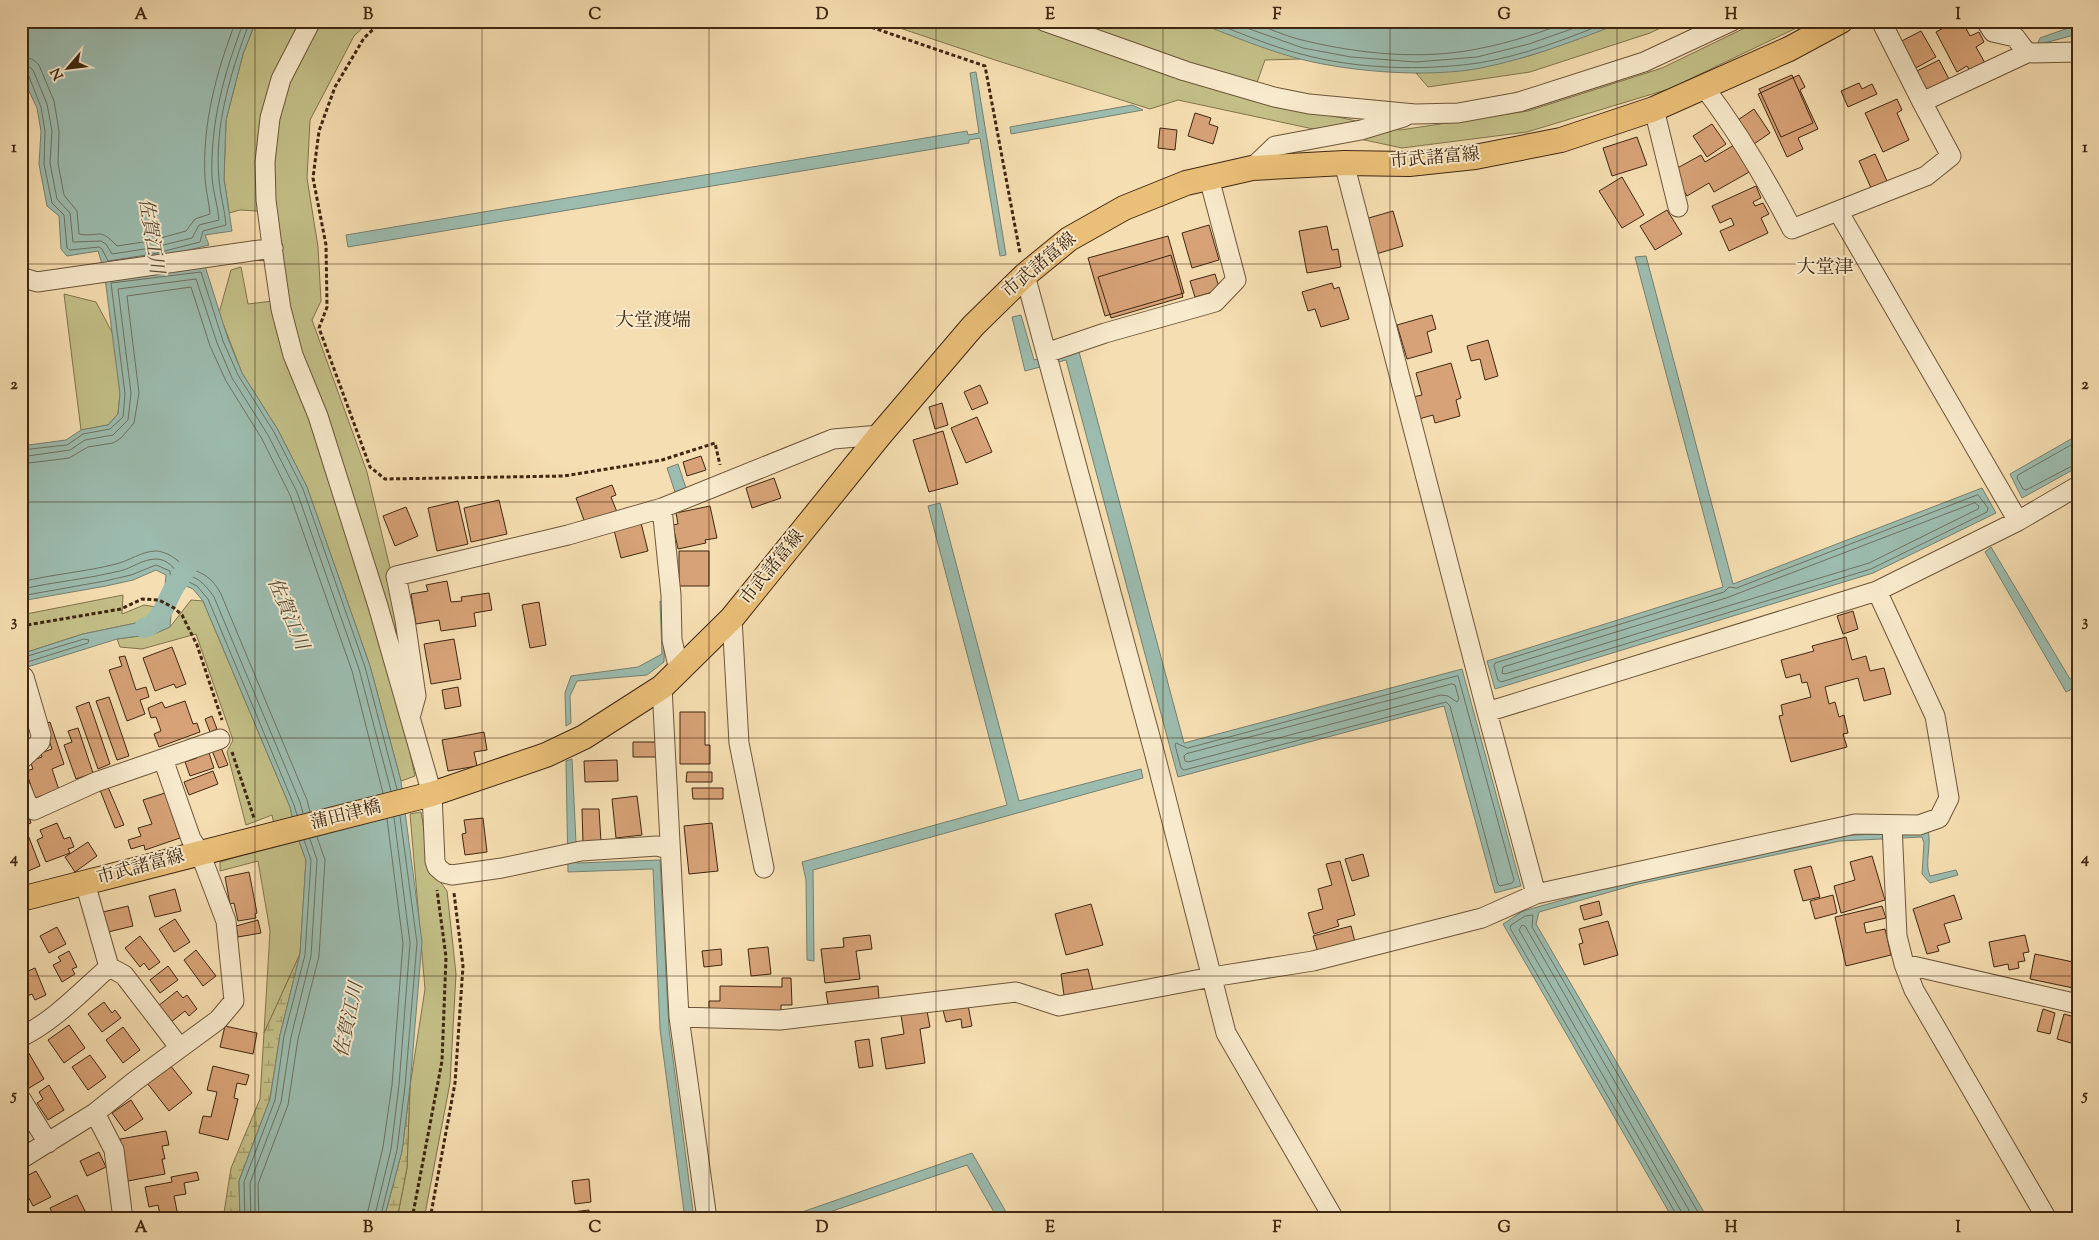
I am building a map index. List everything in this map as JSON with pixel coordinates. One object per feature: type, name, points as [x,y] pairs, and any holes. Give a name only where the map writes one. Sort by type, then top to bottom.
[{"type":"main road","name":"市武諸富線","points":[[432,794],[546,755],[584,737],[662,687],[732,618],[880,435],[973,326],[1025,275],[1069,239],[1124,208],[1186,183],[1252,168],[1344,163],[1409,164],[1475,157],[1560,140],[1654,109],[1789,50],[1841,21]]},
{"type":"main road","name":"蒲田津橋","points":[[260,837],[432,794]]},
{"type":"main road","name":"市武諸富線","points":[[21,899],[260,837]]},
{"type":"street","points":[[310,21],[281,79],[270,118],[265,171],[266,200],[281,309],[293,355],[318,416],[432,794],[435,861],[444,871],[502,868],[562,854],[581,852],[656,846],[670,849]]},
{"type":"street","points":[[1044,21],[1185,71],[1274,97],[1309,104],[1415,114],[1458,113],[1528,99],[1644,62],[1732,21]]},
{"type":"street","points":[[1704,87],[1764,175],[1792,229],[1926,176],[1951,156],[1881,21]]},
{"type":"street","points":[[1986,21],[1993,32],[2015,37],[2027,53]]},
{"type":"street","points":[[1922,102],[2027,53],[2078,52]]},
{"type":"street","points":[[1654,109],[1678,207]]},
{"type":"street","points":[[1252,168],[1275,146],[1361,130],[1415,114]]},
{"type":"street","points":[[1344,163],[1536,894]]},
{"type":"street","points":[[1048,362],[1105,333],[1215,302],[1236,280],[1208,178]]},
{"type":"street","points":[[1838,211],[2018,521]]},
{"type":"street","points":[[21,277],[37,282],[273,248]]},
{"type":"street","points":[[1025,275],[1155,755],[1226,1033],[1334,1219]]},
{"type":"street","points":[[410,717],[416,696],[405,620],[396,576],[568,536],[662,508],[834,439],[880,435]]},
{"type":"street","points":[[1487,712],[1877,591],[2018,521],[2078,486]]},
{"type":"street","points":[[662,508],[671,595],[672,640],[679,670]]},
{"type":"street","points":[[679,1017],[780,1020],[1016,992],[1059,1006],[1212,977],[1313,961],[1482,918],[1536,894],[1855,824],[1893,833],[1939,818],[1949,798],[1935,716],[1877,591]]},
{"type":"street","points":[[732,618],[739,743],[764,868]]},
{"type":"street","points":[[21,760],[40,742],[41,735],[24,676]]},
{"type":"street","points":[[662,687],[679,1017],[707,1219]]},
{"type":"street","points":[[21,788],[26,803],[34,810],[96,782],[220,739]]},
{"type":"street","points":[[21,1159],[95,1113],[135,1080],[218,1020],[234,1001],[226,921],[200,852],[192,839],[163,759]]},
{"type":"street","points":[[1893,833],[1897,936],[1904,964],[1914,990],[2047,1219]]},
{"type":"street","points":[[85,883],[109,967],[124,975],[180,1048]]},
{"type":"street","points":[[1904,964],[2078,1004]]},
{"type":"street","points":[[21,1037],[53,1016],[109,967]]},
{"type":"street","points":[[21,1099],[48,1142]]},
{"type":"street","points":[[95,1113],[114,1150],[123,1219]]},
{"type":"path","points":[[382,21],[364,38],[335,88],[319,132],[313,178],[326,245],[327,307],[319,328],[370,468],[385,479],[564,476],[662,460],[715,444],[724,483]]},
{"type":"path","points":[[853,21],[984,66],[1025,275]]},
{"type":"path","points":[[21,626],[121,609],[142,599],[159,600],[174,608]]},
{"type":"path","points":[[412,1219],[442,1060],[446,957],[435,880],[444,871]]},
{"type":"path","points":[[430,1219],[455,1083],[463,966],[444,871]]},
{"type":"green space","points":[[256,21],[370,21],[354,36],[310,120],[307,178],[318,247],[321,301],[312,320],[367,472],[391,572],[412,695],[402,715],[415,776],[401,781],[370,666],[307,487],[278,430],[242,373],[219,313],[231,270],[241,267],[248,304],[273,301],[288,292],[274,212],[240,210],[229,213],[224,179],[226,120],[243,54]]},
{"type":"green space","points":[[879,21],[1193,21],[1300,59],[1265,60],[1251,99],[1400,130],[1528,111],[1662,68],[1759,21],[1811,21],[1669,89],[1527,132],[1402,148],[1178,100],[1150,109]]},
{"type":"green space","points":[[1625,21],[1675,21],[1650,33],[1530,72],[1428,87],[1416,73],[1479,68],[1532,55]]},
{"type":"green space","points":[[64,294],[96,302],[114,336],[120,394],[118,414],[108,425],[81,430]]},
{"type":"green space","points":[[123,595],[122,614],[144,605],[156,607],[141,622],[83,634],[21,654],[21,615]]},
{"type":"green space","points":[[191,600],[203,601],[290,807],[296,833],[306,860],[300,954],[264,1033],[270,931],[258,861],[220,871],[220,862],[278,844],[272,815],[246,825],[227,752],[233,740],[196,634],[142,649],[120,647],[117,639],[154,634],[170,627]]},
{"type":"green space","points":[[421,812],[431,869],[447,891],[456,974],[450,1083],[424,1219],[397,1219],[407,1168],[410,1086],[425,989],[410,814]]},
{"type":"green space","points":[[300,954],[280,1035],[270,1099],[239,1181],[240,1219],[223,1219],[231,1168],[260,1099],[264,1033]]},
{"type":"green space","points":[[410,1086],[407,1168],[397,1219],[384,1219],[402,1151]]},
{"type":"water","name":"佐賀江川","points":[[21,21],[256,21],[243,54],[226,120],[224,179],[232,231],[205,235],[209,245],[153,259],[103,267],[98,251],[67,256],[61,249],[59,216],[47,206],[39,164],[41,131],[37,108],[21,74]]},
{"type":"water","points":[[1193,21],[1625,21],[1554,48],[1499,64],[1460,71],[1414,73],[1366,70],[1320,64],[1260,46]]},
{"type":"water","points":[[2078,26],[2078,34],[2037,45],[2040,38]]},
{"type":"water","points":[[976,72],[1006,255],[1000,256],[980,138],[969,140],[969,143],[348,247],[346,235],[967,131],[968,135],[979,133],[970,73]]},
{"type":"water","points":[[1132,105],[1143,110],[1011,134],[1010,127]]},
{"type":"water","points":[[1646,256],[1733,584],[1982,488],[1996,513],[1873,573],[1495,689],[1487,661],[1723,587],[1635,257]]},
{"type":"water","name":"佐賀江川","points":[[205,266],[228,339],[242,373],[278,430],[307,487],[370,666],[401,781],[422,942],[410,1086],[402,1151],[384,1219],[240,1219],[239,1181],[270,1099],[280,1035],[300,954],[306,860],[296,833],[290,807],[203,601],[193,589],[186,586],[181,593],[165,586],[166,575],[156,570],[133,580],[21,601],[21,446],[66,440],[81,430],[108,425],[118,414],[120,394],[105,278]]},
{"type":"water","points":[[1021,315],[1034,360],[1078,348],[1184,743],[1462,669],[1521,886],[1495,893],[1444,706],[1178,777],[1066,360],[1025,371],[1012,317]]},
{"type":"water","points":[[2078,435],[2078,467],[2022,498],[2010,474]]},
{"type":"water","points":[[678,464],[686,488],[675,492],[667,468]]},
{"type":"water","points":[[940,503],[1019,801],[1141,769],[1143,778],[813,870],[814,961],[807,960],[806,880],[802,862],[1007,805],[928,506]]},
{"type":"water","points":[[1991,547],[2070,679],[2078,675],[2078,686],[2066,692],[1985,552]]},
{"type":"water","points":[[660,601],[665,602],[664,662],[647,675],[577,681],[570,696],[571,723],[566,726],[565,693],[571,676],[638,667],[662,654]]},
{"type":"water","points":[[156,607],[171,615],[170,627],[154,634],[117,639],[21,669],[21,654],[83,634],[141,622]]},
{"type":"water","points":[[572,759],[577,863],[660,860],[669,1029],[694,1219],[685,1219],[660,1029],[653,869],[568,872],[566,761]]},
{"type":"water","points":[[1928,831],[1928,871],[1930,876],[1956,870],[1958,875],[1930,883],[1922,874],[1924,843],[1922,837],[1840,841],[1638,884],[1539,912],[1536,924],[1708,1219],[1673,1219],[1503,924],[1523,911],[1634,880],[1837,836]]},
{"type":"water","points":[[972,1153],[1010,1219],[998,1219],[967,1165],[809,1219],[782,1219]]},
{"type":"building","points":[[1962,21],[1970,36],[1979,32],[1984,42],[1976,47],[1985,63],[1970,71],[1967,66],[1957,72],[1936,32],[1947,26],[1945,22]]},
{"type":"building","points":[[2017,21],[2031,21],[2020,27]]},
{"type":"building","points":[[1921,31],[1936,57],[1912,70],[1898,43]]},
{"type":"building","points":[[1939,60],[1950,81],[1924,94],[1913,73]]},
{"type":"building","points":[[1792,75],[1813,123],[1781,137],[1759,89]]},
{"type":"building","points":[[1799,75],[1805,87],[1800,90],[1818,129],[1798,138],[1803,149],[1787,157],[1758,94]]},
{"type":"building","points":[[1859,83],[1862,89],[1872,84],[1877,94],[1848,107],[1841,91]]},
{"type":"building","points":[[1897,99],[1902,110],[1897,113],[1909,140],[1883,152],[1865,113]]},
{"type":"building","points":[[1754,109],[1770,133],[1751,146],[1735,122]]},
{"type":"building","points":[[1195,113],[1211,118],[1209,124],[1218,127],[1213,144],[1188,136]]},
{"type":"building","points":[[1712,124],[1726,144],[1707,157],[1693,136]]},
{"type":"building","points":[[1160,128],[1177,130],[1175,150],[1158,148]]},
{"type":"building","points":[[1637,137],[1647,165],[1612,176],[1603,148]]},
{"type":"building","points":[[1736,144],[1751,171],[1714,192],[1709,183],[1687,196],[1672,171],[1701,155],[1705,162]]},
{"type":"building","points":[[1875,154],[1887,181],[1871,188],[1859,161]]},
{"type":"building","points":[[1622,177],[1644,215],[1622,228],[1599,191]]},
{"type":"building","points":[[1756,186],[1761,198],[1753,202],[1755,206],[1763,203],[1769,214],[1761,218],[1768,233],[1729,251],[1720,231],[1734,225],[1731,218],[1720,223],[1712,206]]},
{"type":"building","points":[[1667,210],[1682,234],[1655,250],[1640,226]]},
{"type":"building","points":[[1393,211],[1403,246],[1376,254],[1365,219]]},
{"type":"building","points":[[1209,225],[1219,260],[1192,268],[1182,233]]},
{"type":"building","points":[[1327,226],[1332,250],[1338,249],[1341,267],[1307,273],[1299,231]]},
{"type":"building","points":[[1168,236],[1184,293],[1105,316],[1088,258]]},
{"type":"building","points":[[1171,255],[1183,297],[1111,318],[1098,277]]},
{"type":"building","points":[[1215,274],[1220,290],[1195,297],[1190,281]]},
{"type":"building","points":[[1332,283],[1334,289],[1339,287],[1349,319],[1321,327],[1315,309],[1308,311],[1302,292]]},
{"type":"building","points":[[1432,315],[1436,329],[1427,332],[1432,352],[1407,359],[1397,325]]},
{"type":"building","points":[[1488,340],[1498,376],[1485,380],[1480,359],[1471,361],[1467,346]]},
{"type":"building","points":[[1451,363],[1461,398],[1456,400],[1460,416],[1435,423],[1433,415],[1419,419],[1413,397],[1422,395],[1416,373]]},
{"type":"building","points":[[980,385],[988,403],[972,410],[964,392]]},
{"type":"building","points":[[942,403],[948,425],[935,429],[929,407]]},
{"type":"building","points":[[977,417],[992,452],[966,463],[951,428]]},
{"type":"building","points":[[943,431],[958,484],[929,492],[913,440]]},
{"type":"building","points":[[701,456],[706,470],[687,476],[683,462]]},
{"type":"building","points":[[774,478],[781,498],[752,508],[746,488]]},
{"type":"building","points":[[612,485],[616,495],[611,497],[617,512],[585,523],[576,498]]},
{"type":"building","points":[[499,500],[507,534],[471,542],[464,508]]},
{"type":"building","points":[[458,501],[468,544],[437,551],[428,508]]},
{"type":"building","points":[[710,506],[717,538],[705,540],[706,543],[678,549],[673,525],[678,524],[676,513]]},
{"type":"building","points":[[406,507],[418,536],[395,546],[383,516]]},
{"type":"building","points":[[641,523],[648,551],[621,558],[614,530]]},
{"type":"building","points":[[679,551],[709,551],[709,586],[679,586]]},
{"type":"building","points":[[447,581],[451,602],[462,601],[461,597],[489,593],[492,610],[474,613],[476,626],[441,631],[439,620],[416,624],[411,594],[428,591],[426,585]]},
{"type":"building","points":[[539,602],[546,645],[530,648],[522,605]]},
{"type":"building","points":[[1853,611],[1858,629],[1843,634],[1837,616]]},
{"type":"building","points":[[1846,637],[1852,660],[1866,656],[1870,671],[1884,668],[1891,694],[1864,701],[1858,678],[1825,687],[1829,704],[1835,702],[1839,717],[1844,715],[1848,733],[1843,734],[1847,747],[1791,762],[1779,716],[1783,715],[1781,705],[1811,697],[1807,682],[1802,683],[1800,674],[1786,678],[1781,660],[1814,651],[1812,646]]},
{"type":"building","points":[[454,639],[461,679],[431,684],[424,644]]},
{"type":"building","points":[[172,647],[186,684],[176,688],[174,684],[155,691],[143,658]]},
{"type":"building","points":[[125,656],[136,690],[146,687],[149,697],[140,700],[145,714],[127,721],[109,670],[122,666],[119,657]]},
{"type":"building","points":[[458,687],[461,706],[445,709],[442,690]]},
{"type":"building","points":[[109,697],[129,756],[117,760],[96,701]]},
{"type":"building","points":[[185,701],[193,724],[197,723],[200,732],[159,747],[154,734],[161,731],[156,717],[151,718],[148,708],[162,702],[165,708]]},
{"type":"building","points":[[89,702],[110,764],[98,769],[76,707]]},
{"type":"building","points":[[680,712],[705,712],[705,745],[710,745],[710,764],[680,764]]},
{"type":"building","points":[[212,716],[217,729],[210,732],[205,719]]},
{"type":"building","points":[[50,722],[64,764],[52,769],[59,790],[35,798],[26,771],[33,769],[30,761],[42,757],[41,753],[52,749],[43,724]]},
{"type":"building","points":[[78,728],[93,773],[76,779],[64,745],[72,742],[68,731]]},
{"type":"building","points":[[484,732],[487,750],[474,752],[477,766],[448,771],[442,740]]},
{"type":"building","points":[[633,742],[660,742],[660,757],[633,757]]},
{"type":"building","points":[[220,745],[228,765],[219,768],[211,748]]},
{"type":"building","points":[[208,750],[214,768],[190,776],[185,762],[197,758],[195,754]]},
{"type":"building","points":[[617,760],[618,781],[585,782],[584,761]]},
{"type":"building","points":[[213,771],[218,784],[189,795],[184,782]]},
{"type":"building","points":[[687,772],[712,772],[712,782],[686,782]]},
{"type":"building","points":[[108,787],[124,825],[115,828],[100,790]]},
{"type":"building","points":[[692,788],[723,788],[723,799],[693,799]]},
{"type":"building","points":[[165,793],[180,838],[145,850],[144,845],[131,849],[128,840],[141,836],[138,828],[152,824],[143,800]]},
{"type":"building","points":[[637,796],[642,835],[616,838],[612,799]]},
{"type":"building","points":[[582,809],[599,809],[601,842],[583,843]]},
{"type":"building","points":[[21,816],[23,820],[29,817],[31,823],[21,827]]},
{"type":"building","points":[[483,818],[487,852],[465,855],[462,834],[466,833],[464,820]]},
{"type":"building","points":[[57,823],[64,839],[70,837],[74,847],[68,849],[70,853],[46,862],[37,840],[43,837],[40,830]]},
{"type":"building","points":[[712,823],[718,871],[689,874],[684,826]]},
{"type":"building","points":[[28,835],[40,866],[21,874],[21,838]]},
{"type":"building","points":[[88,842],[97,856],[75,872],[65,857]]},
{"type":"building","points":[[1363,854],[1369,876],[1352,881],[1345,859]]},
{"type":"building","points":[[1872,856],[1885,900],[1841,913],[1834,886],[1855,880],[1850,862]]},
{"type":"building","points":[[1340,861],[1355,915],[1337,920],[1339,926],[1314,934],[1308,913],[1323,909],[1318,889],[1332,885],[1326,864]]},
{"type":"building","points":[[1811,866],[1820,897],[1803,901],[1794,870]]},
{"type":"building","points":[[249,872],[257,913],[255,914],[256,918],[238,921],[234,903],[230,904],[225,877]]},
{"type":"building","points":[[175,889],[181,911],[155,917],[149,896]]},
{"type":"building","points":[[1833,895],[1837,913],[1815,919],[1810,901]]},
{"type":"building","points":[[1954,895],[1962,919],[1944,924],[1950,942],[1937,946],[1939,951],[1927,954],[1913,909]]},
{"type":"building","points":[[1599,901],[1602,915],[1584,920],[1580,906]]},
{"type":"building","points":[[1091,904],[1103,945],[1066,955],[1055,914]]},
{"type":"building","points":[[128,906],[133,926],[108,932],[103,912]]},
{"type":"building","points":[[1882,906],[1886,918],[1864,923],[1866,933],[1885,929],[1891,955],[1846,966],[1835,917]]},
{"type":"building","points":[[175,919],[190,942],[174,952],[159,929]]},
{"type":"building","points":[[258,920],[261,933],[238,937],[236,926]]},
{"type":"building","points":[[1608,921],[1618,955],[1584,965],[1579,944],[1583,943],[1579,929]]},
{"type":"building","points":[[1351,926],[1355,942],[1318,953],[1313,936]]},
{"type":"building","points":[[57,927],[66,944],[49,953],[40,936]]},
{"type":"building","points":[[870,935],[872,949],[856,951],[860,979],[825,983],[821,949],[844,947],[843,938]]},
{"type":"building","points":[[2025,935],[2029,952],[2023,953],[2025,961],[2018,962],[2019,968],[2009,970],[2008,964],[1994,967],[1989,942]]},
{"type":"building","points":[[140,936],[160,962],[149,970],[144,963],[140,967],[125,948]]},
{"type":"building","points":[[768,947],[771,974],[751,976],[748,949]]},
{"type":"building","points":[[721,949],[722,965],[704,967],[702,951]]},
{"type":"building","points":[[196,950],[216,976],[203,986],[184,960]]},
{"type":"building","points":[[21,951],[28,963],[21,966]]},
{"type":"building","points":[[69,951],[77,967],[72,969],[75,974],[62,982],[53,965],[61,961],[58,957]]},
{"type":"building","points":[[2035,954],[2078,963],[2078,989],[2030,979]]},
{"type":"building","points":[[168,966],[178,980],[160,993],[150,980]]},
{"type":"building","points":[[35,968],[46,995],[35,1000],[32,994],[27,996],[21,985],[21,974]]},
{"type":"building","points":[[1088,969],[1093,990],[1064,995],[1061,974]]},
{"type":"building","points":[[782,978],[791,978],[792,1005],[781,1005],[781,1011],[709,1011],[709,1001],[720,1001],[720,986],[782,987]]},
{"type":"building","points":[[878,986],[879,999],[828,1005],[826,992]]},
{"type":"building","points":[[177,991],[183,998],[187,995],[197,1009],[189,1016],[185,1011],[171,1022],[158,1006]]},
{"type":"building","points":[[104,1002],[112,1013],[115,1010],[121,1018],[102,1032],[88,1014]]},
{"type":"building","points":[[968,1005],[972,1026],[962,1028],[961,1019],[946,1022],[943,1010]]},
{"type":"building","points":[[2043,1009],[2055,1013],[2050,1034],[2037,1031]]},
{"type":"building","points":[[927,1011],[930,1027],[920,1029],[925,1063],[886,1069],[881,1038],[904,1034],[901,1015]]},
{"type":"building","points":[[2064,1014],[2078,1018],[2078,1045],[2057,1039]]},
{"type":"building","points":[[69,1025],[85,1048],[64,1063],[48,1040]]},
{"type":"building","points":[[225,1026],[257,1033],[253,1054],[220,1047]]},
{"type":"building","points":[[123,1027],[140,1050],[123,1063],[106,1040]]},
{"type":"building","points":[[869,1039],[873,1066],[859,1068],[855,1041]]},
{"type":"building","points":[[27,1050],[44,1079],[26,1090],[21,1082],[21,1054]]},
{"type":"building","points":[[90,1055],[106,1077],[88,1090],[72,1067]]},
{"type":"building","points":[[170,1065],[192,1093],[169,1111],[147,1083]]},
{"type":"building","points":[[213,1066],[249,1075],[246,1085],[237,1083],[234,1098],[238,1099],[228,1140],[199,1133],[203,1116],[211,1117],[217,1092],[207,1090]]},
{"type":"building","points":[[49,1085],[64,1110],[48,1120],[37,1103],[43,1099],[39,1092]]},
{"type":"building","points":[[131,1100],[143,1119],[125,1131],[112,1113]]},
{"type":"building","points":[[166,1131],[169,1145],[162,1146],[165,1159],[162,1159],[165,1174],[128,1181],[120,1139]]},
{"type":"building","points":[[99,1152],[106,1167],[87,1176],[80,1161]]},
{"type":"building","points":[[36,1171],[51,1197],[33,1206],[21,1183],[21,1179]]},
{"type":"building","points":[[197,1172],[199,1180],[184,1183],[186,1194],[174,1196],[178,1216],[161,1219],[158,1205],[149,1207],[145,1187],[172,1182],[171,1177]]},
{"type":"building","points":[[589,1179],[591,1202],[575,1204],[572,1181]]},
{"type":"building","points":[[77,1195],[89,1219],[55,1219],[50,1208]]},
{"type":"building","points":[[589,1210],[590,1219],[564,1219],[564,1213]]},
{"type":"building","points":[[27,1212],[31,1219],[21,1219],[21,1216]]},
{"type":"waterway","points":[[144,628],[150,626],[159,617],[187,568]]},
{"type":"district","name":"大堂津","points":[[1825,268]]},
{"type":"district","name":"大堂渡端","points":[[653,321]]}]
